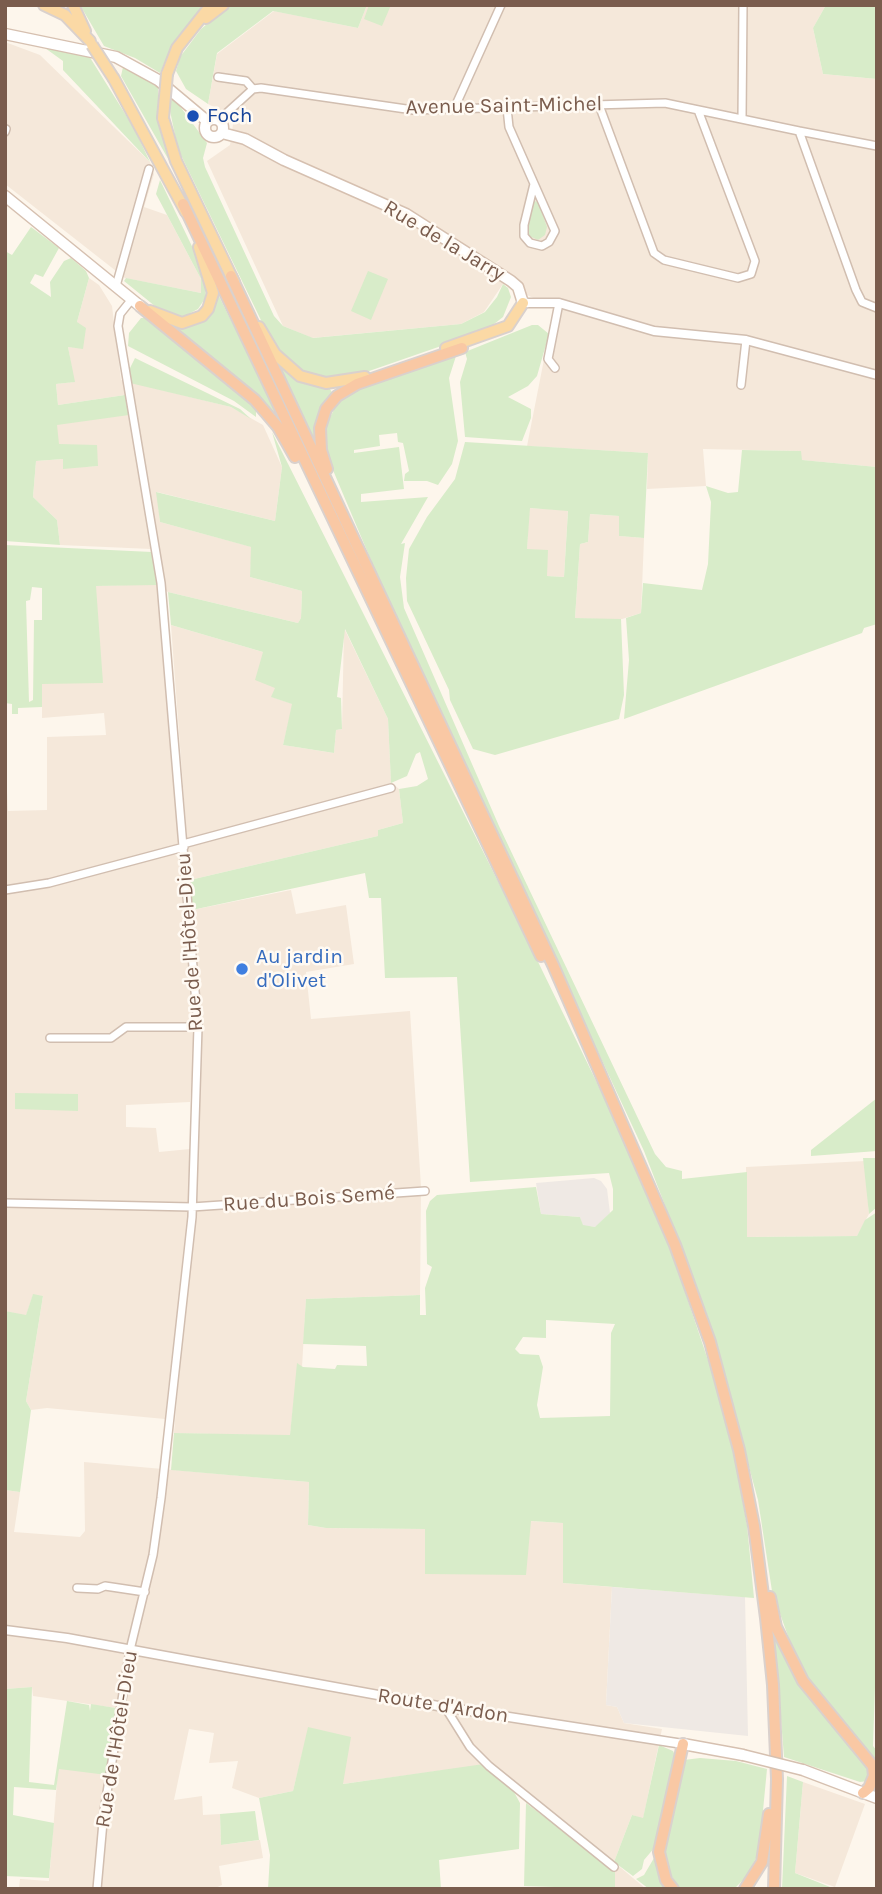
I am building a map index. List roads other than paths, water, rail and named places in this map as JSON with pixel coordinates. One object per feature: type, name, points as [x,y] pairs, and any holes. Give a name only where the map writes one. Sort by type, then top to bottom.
[{"type":"highway","points":[[183,204],[493,859],[622,1118]]},
{"type":"highway","points":[[231,276],[622,1118],[675,1245],[710,1342],[739,1450],[776,1627],[791,1658],[824,1709],[875,1768],[869,1788],[863,1793]]},
{"type":"highway","points":[[136,302],[255,400],[278,427],[340,537]]},
{"type":"highway","points":[[344,518],[321,450],[320,428],[326,409],[337,396],[357,384],[462,348]]},
{"type":"highway","points":[[754,1527],[773,1685],[777,1779],[774,1889]]},
{"type":"highway","points":[[745,1889],[762,1862],[769,1823],[773,1685]]},
{"type":"highway","points":[[673,1889],[666,1880],[659,1852],[683,1744]]},
{"type":"main road","points":[[44,5],[65,16],[91,43]]},
{"type":"main road","points":[[5,196],[136,302],[182,323],[202,316],[211,302],[213,293],[209,275],[183,204],[114,79],[91,43],[73,5]]},
{"type":"main road","points":[[211,5],[188,33],[167,74],[163,118],[176,161],[231,276],[275,354],[300,376],[326,383],[359,379],[508,326],[523,303]]},
{"type":"main road","points":[[188,33],[223,5]]},
{"type":"main road","name":"Rue de la Jarry","points":[[5,34],[116,57],[158,80],[185,99],[207,121],[205,130],[209,136],[215,137],[222,133],[245,138],[284,160],[406,214],[511,281],[518,288],[523,303]]},
{"type":"main road","points":[[207,121],[219,120],[223,127],[222,133]]},
{"type":"main road","points":[[462,348],[511,329],[524,313],[523,303]]},
{"type":"main road","name":"Route d'Ardon","points":[[683,1744],[803,1770],[877,1798]]},
{"type":"street","points":[[454,109],[501,5]]},
{"type":"street","points":[[741,119],[743,5]]},
{"type":"street","name":"Avenue Saint-Michel","points":[[218,76],[246,81],[253,89],[413,110],[665,103],[877,146]]},
{"type":"street","points":[[219,120],[253,89]]},
{"type":"street","points":[[599,105],[654,253],[664,260],[738,278],[751,274],[755,261],[698,110]]},
{"type":"street","points":[[507,108],[509,127],[555,231],[549,242],[542,246],[530,243],[524,236],[534,184]]},
{"type":"street","points":[[799,131],[856,290],[862,302],[877,308]]},
{"type":"street","points":[[116,286],[149,169]]},
{"type":"street","name":"Rue de l'Hôtel-Dieu","points":[[97,1889],[104,1811],[130,1650],[145,1591],[161,1497],[192,1208],[198,1027],[158,561],[118,326],[120,314],[136,302]]},
{"type":"street","points":[[523,303],[559,303],[654,331],[746,340],[877,375]]},
{"type":"street","points":[[555,368],[548,359],[559,303]]},
{"type":"street","points":[[741,385],[746,340]]},
{"type":"street","points":[[5,890],[50,883],[391,788]]},
{"type":"street","points":[[50,1038],[111,1038],[127,1027],[198,1027]]},
{"type":"street","name":"Rue du Bois Semé","points":[[5,1203],[192,1208],[425,1191]]},
{"type":"street","points":[[78,1588],[98,1590],[105,1586],[145,1591]]},
{"type":"street","name":"Route d'Ardon","points":[[5,1630],[445,1707],[683,1744]]},
{"type":"street","points":[[445,1707],[470,1747],[489,1766],[614,1867]]},
{"type":"place","name":"Foch","points":[[193,116]]},
{"type":"place","name":"Au jardin d'Olivet","points":[[242,969]]}]
